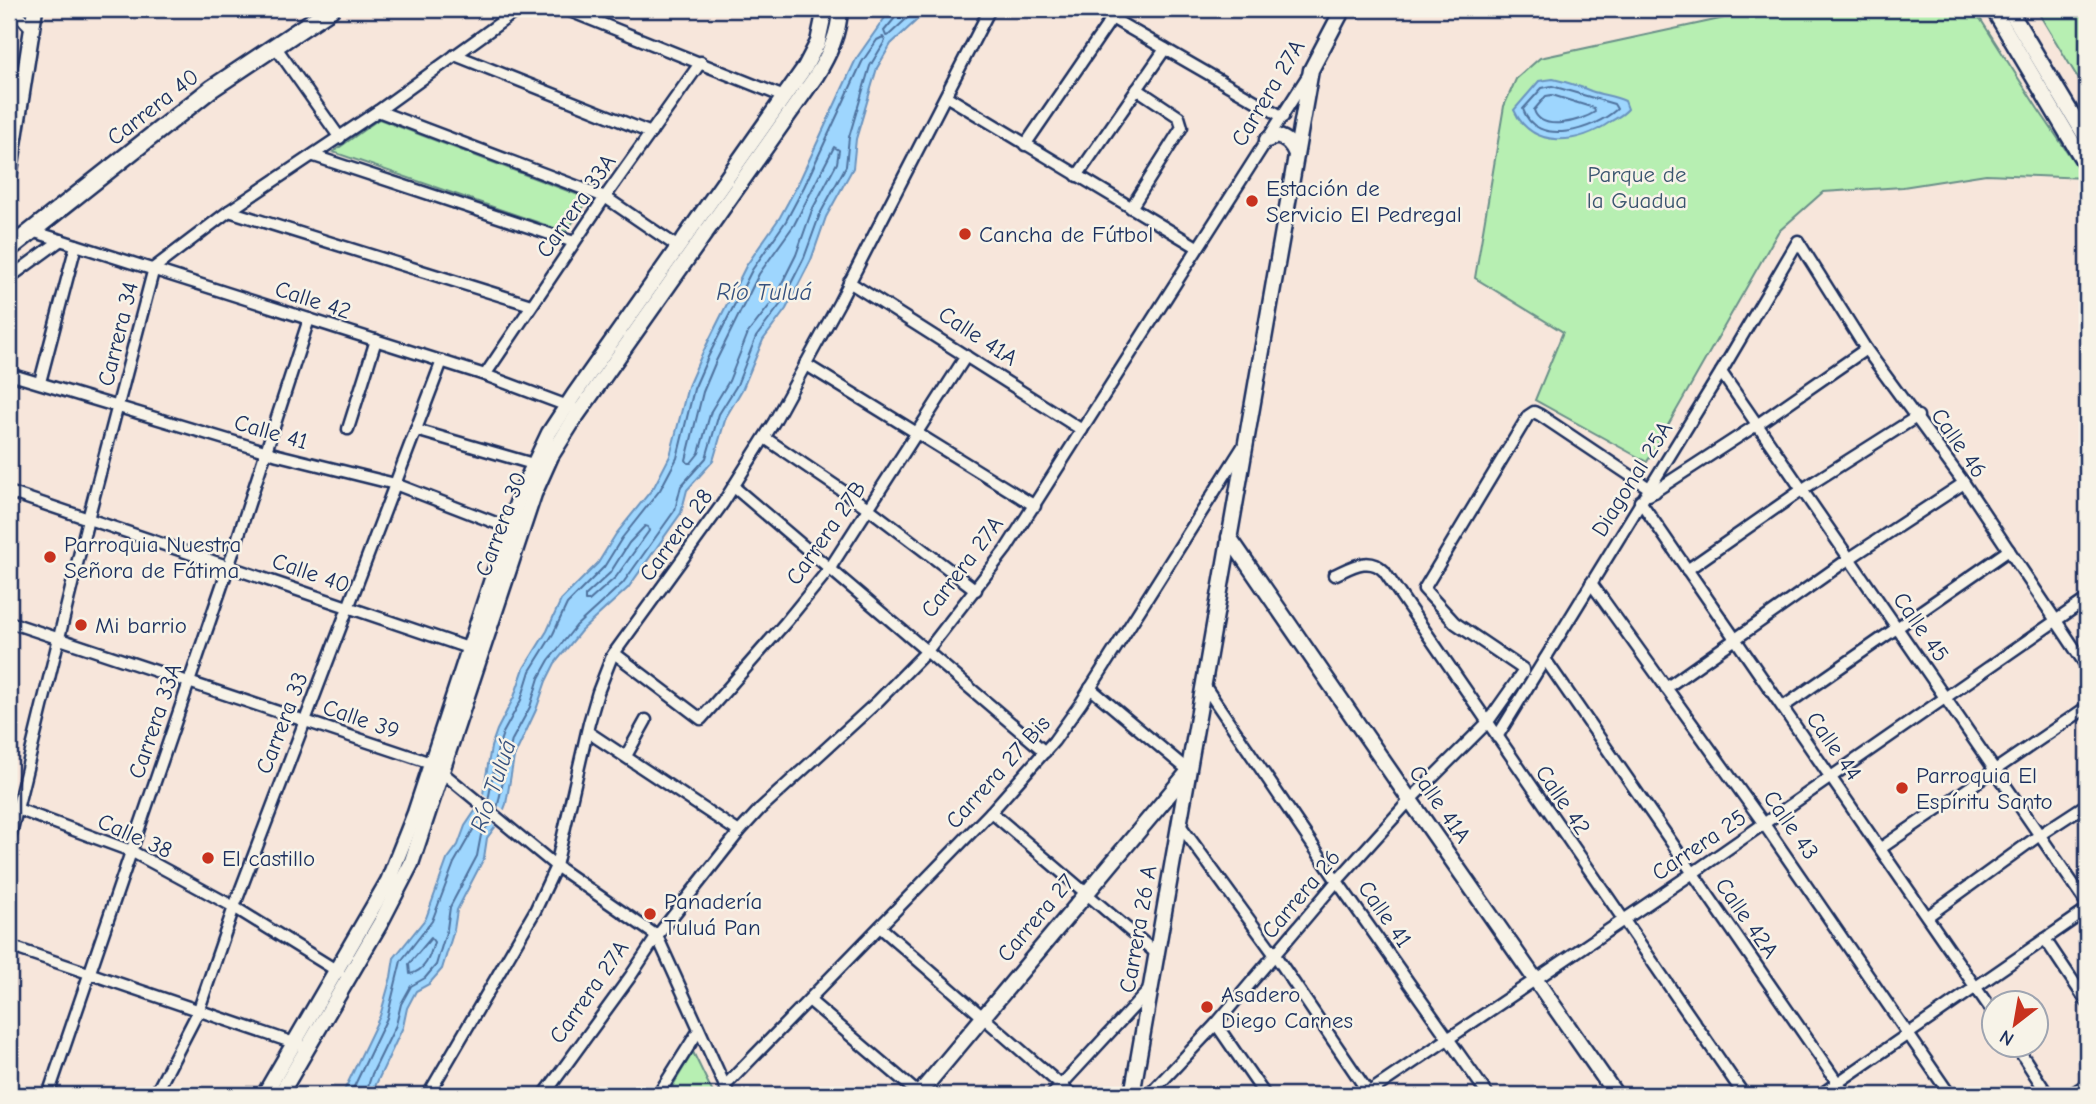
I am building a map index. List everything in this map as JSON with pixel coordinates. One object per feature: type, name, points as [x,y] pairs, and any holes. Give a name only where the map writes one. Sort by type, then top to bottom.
[{"type":"main road","name":"Carrera 40","points":[[9,249],[211,89],[331,9]]},
{"type":"street","points":[[13,9],[32,29]]},
{"type":"street","points":[[9,177],[35,9]]},
{"type":"street","name":"Carrera 34","points":[[9,842],[13,807],[154,268],[229,211],[340,138],[519,9]]},
{"type":"street","points":[[565,9],[784,97]]},
{"type":"street","name":"Carrera 30","points":[[264,1095],[301,1046],[343,974],[437,767],[515,530],[533,464],[549,433],[573,408],[813,54],[828,36],[825,9]]},
{"type":"street","name":"Carrera 30","points":[[687,243],[798,104],[823,64],[828,36],[840,9]]},
{"type":"street","name":"Carrera 28","points":[[428,1095],[535,911],[556,866],[598,692],[614,653],[734,487],[765,438],[990,9]]},
{"type":"street","points":[[1096,9],[1283,117]]},
{"type":"street","name":"Carrera 27A","points":[[544,1095],[657,936],[739,832],[927,651],[976,590],[1035,506],[1197,247],[1283,117],[1343,9]]},
{"type":"street","points":[[1993,9],[2087,167]]},
{"type":"street","points":[[2009,9],[2087,139]]},
{"type":"street","points":[[1025,145],[1112,18]]},
{"type":"street","points":[[275,46],[340,138]]},
{"type":"street","points":[[1077,176],[1165,49]]},
{"type":"street","points":[[455,55],[651,133]]},
{"type":"street","name":"Carrera 33A","points":[[485,375],[573,242],[701,62]]},
{"type":"street","name":"Carrera 26 A","points":[[1132,1095],[1311,70]]},
{"type":"street","points":[[1131,208],[1182,127],[1179,117],[1137,89]]},
{"type":"street","points":[[946,96],[1197,247]]},
{"type":"street","points":[[378,111],[605,197],[687,243]]},
{"type":"street","points":[[1267,140],[1276,136],[1284,139],[1293,146],[1296,155]]},
{"type":"street","points":[[314,156],[573,242]]},
{"type":"street","points":[[229,211],[531,305]]},
{"type":"street","name":"Calle 42","points":[[32,231],[485,375],[573,408]]},
{"type":"street","points":[[9,278],[61,240]]},
{"type":"street","name":"Calle 46","points":[[1798,241],[1867,349],[1964,483],[2087,667]]},
{"type":"street","name":"Diagonal 25A","points":[[1497,737],[1640,501],[1652,489],[1798,241]]},
{"type":"street","points":[[40,382],[76,245]]},
{"type":"street","name":"Calle 41A","points":[[849,282],[1082,430]]},
{"type":"street","name":"Carrera 33A","points":[[48,1095],[229,565],[309,319]]},
{"type":"street","points":[[348,429],[376,340]]},
{"type":"street","points":[[1652,489],[1758,424],[1867,349]]},
{"type":"street","name":"Carrera 27B","points":[[614,653],[701,719],[830,568],[966,356]]},
{"type":"street","name":"Carrera 33","points":[[155,1095],[198,1012],[304,719],[442,361]]},
{"type":"street","points":[[805,364],[1035,506]]},
{"type":"street","name":"Calle 45","points":[[1721,372],[2087,904]]},
{"type":"street","name":"Calle 41","points":[[9,374],[266,452],[396,484],[515,530]]},
{"type":"street","name":"Carrera 30","points":[[515,530],[573,408]]},
{"type":"street","name":"Carrera 26","points":[[1155,1093],[1409,800],[1487,723],[1523,669],[1455,623],[1424,589],[1528,416],[1534,412],[1540,415],[1652,489]]},
{"type":"street","points":[[1688,570],[1802,489],[1917,416]]},
{"type":"street","points":[[416,430],[533,464]]},
{"type":"street","points":[[765,438],[868,508],[976,590]]},
{"type":"street","name":"Carrera 27 Bis","points":[[727,1091],[1045,752],[1068,722],[1246,442]]},
{"type":"street","points":[[1666,688],[1850,558],[1964,483]]},
{"type":"street","points":[[734,487],[1045,752]]},
{"type":"street","name":"Calle 40","points":[[9,492],[475,650]]},
{"type":"street","name":"Calle 44","points":[[1640,501],[1980,992]]},
{"type":"street","name":"Calle 41A","points":[[1230,537],[1409,800],[1616,1095]]},
{"type":"street","points":[[1783,707],[2009,550]]},
{"type":"street","name":"Calle 42","points":[[1334,575],[1366,562],[1379,566],[1744,1095]]},
{"type":"street","name":"Calle 43","points":[[1591,583],[1764,824],[1950,1095]]},
{"type":"street","name":"Carrera 25","points":[[1368,1095],[2087,599]]},
{"type":"street","name":"Calle 39","points":[[9,622],[304,719],[437,767],[556,866],[657,936]]},
{"type":"street","name":"Calle 42A","points":[[1545,659],[1846,1095]]},
{"type":"street","name":"Calle 41","points":[[1204,685],[1337,881],[1488,1095]]},
{"type":"street","points":[[1090,688],[1189,771]]},
{"type":"street","points":[[1881,848],[2087,707]]},
{"type":"street","points":[[625,756],[646,720]]},
{"type":"street","points":[[588,732],[739,832]]},
{"type":"street","name":"Carrera 27","points":[[918,1095],[1189,771]]},
{"type":"street","points":[[1927,915],[2087,804]]},
{"type":"street","name":"Calle 38","points":[[13,807],[131,851],[234,907],[343,974]]},
{"type":"street","points":[[991,812],[1157,954]]},
{"type":"street","points":[[1180,825],[1275,955],[1368,1095]]},
{"type":"street","points":[[1820,1095],[2087,910]]},
{"type":"street","points":[[880,927],[1072,1095]]},
{"type":"street","points":[[657,936],[727,1091]]},
{"type":"street","points":[[2045,939],[2087,1002]]},
{"type":"street","points":[[9,946],[301,1046]]},
{"type":"street","points":[[1052,1095],[1152,987]]},
{"type":"street","points":[[810,1000],[918,1095]]},
{"type":"street","points":[[1216,1024],[1265,1095]]},
{"type":"street","points":[[658,1095],[699,1030]]},
{"type":"street","name":"Carrera 30","points":[[280,1095],[301,1046]]},
{"type":"street","points":[[2024,1058],[2048,1095]]},
{"type":"street","points":[[2070,1095],[2087,1084]]},
{"type":"green space","name":"Parque de la Guadua","points":[[1766,9],[1974,9],[2085,178],[1986,174],[1903,187],[1823,192],[1778,232],[1647,462],[1535,400],[1563,332],[1475,278],[1504,106],[1516,79],[1540,58]]},
{"type":"green space","points":[[2036,9],[2087,9],[2087,93]]},
{"type":"green space","points":[[379,119],[589,199],[566,232],[333,152]]},
{"type":"green space","points":[[693,1052],[714,1095],[667,1095]]},
{"type":"water","name":"Río Tuluá","points":[[891,9],[929,9],[891,44],[877,68],[856,139],[853,168],[826,217],[811,260],[786,309],[763,340],[743,388],[726,417],[713,461],[687,490],[681,513],[628,588],[581,631],[555,663],[514,757],[506,804],[499,822],[487,838],[484,858],[457,910],[442,969],[429,984],[416,991],[407,1008],[403,1027],[371,1095],[342,1095],[380,1016],[394,958],[426,918],[447,860],[458,845],[483,794],[491,747],[524,668],[547,631],[561,600],[598,563],[616,534],[654,487],[670,456],[688,386],[702,354],[746,266],[780,217],[798,184],[856,59]]},
{"type":"water","points":[[1553,79],[1621,99],[1625,101],[1628,109],[1585,135],[1558,139],[1545,137],[1522,123],[1514,110],[1539,81]]},
{"type":"pier","points":[[480,791],[507,812],[498,829],[473,809]]},
{"type":"place","name":"Estación de Servicio El Pedregal","points":[[1252,201]]},
{"type":"place","name":"Cancha de Fútbol","points":[[965,234]]},
{"type":"place","name":"Parroquia Nuestra Señora de Fátima","points":[[50,557]]},
{"type":"place","name":"Mi barrio","points":[[81,625]]},
{"type":"place","name":"Parroquia El Espíritu Santo","points":[[1902,788]]},
{"type":"place","name":"El castillo","points":[[208,858]]},
{"type":"place","name":"Panadería Tuluá Pan","points":[[650,914]]},
{"type":"place","name":"Asadero Diego Carnes","points":[[1207,1007]]}]
